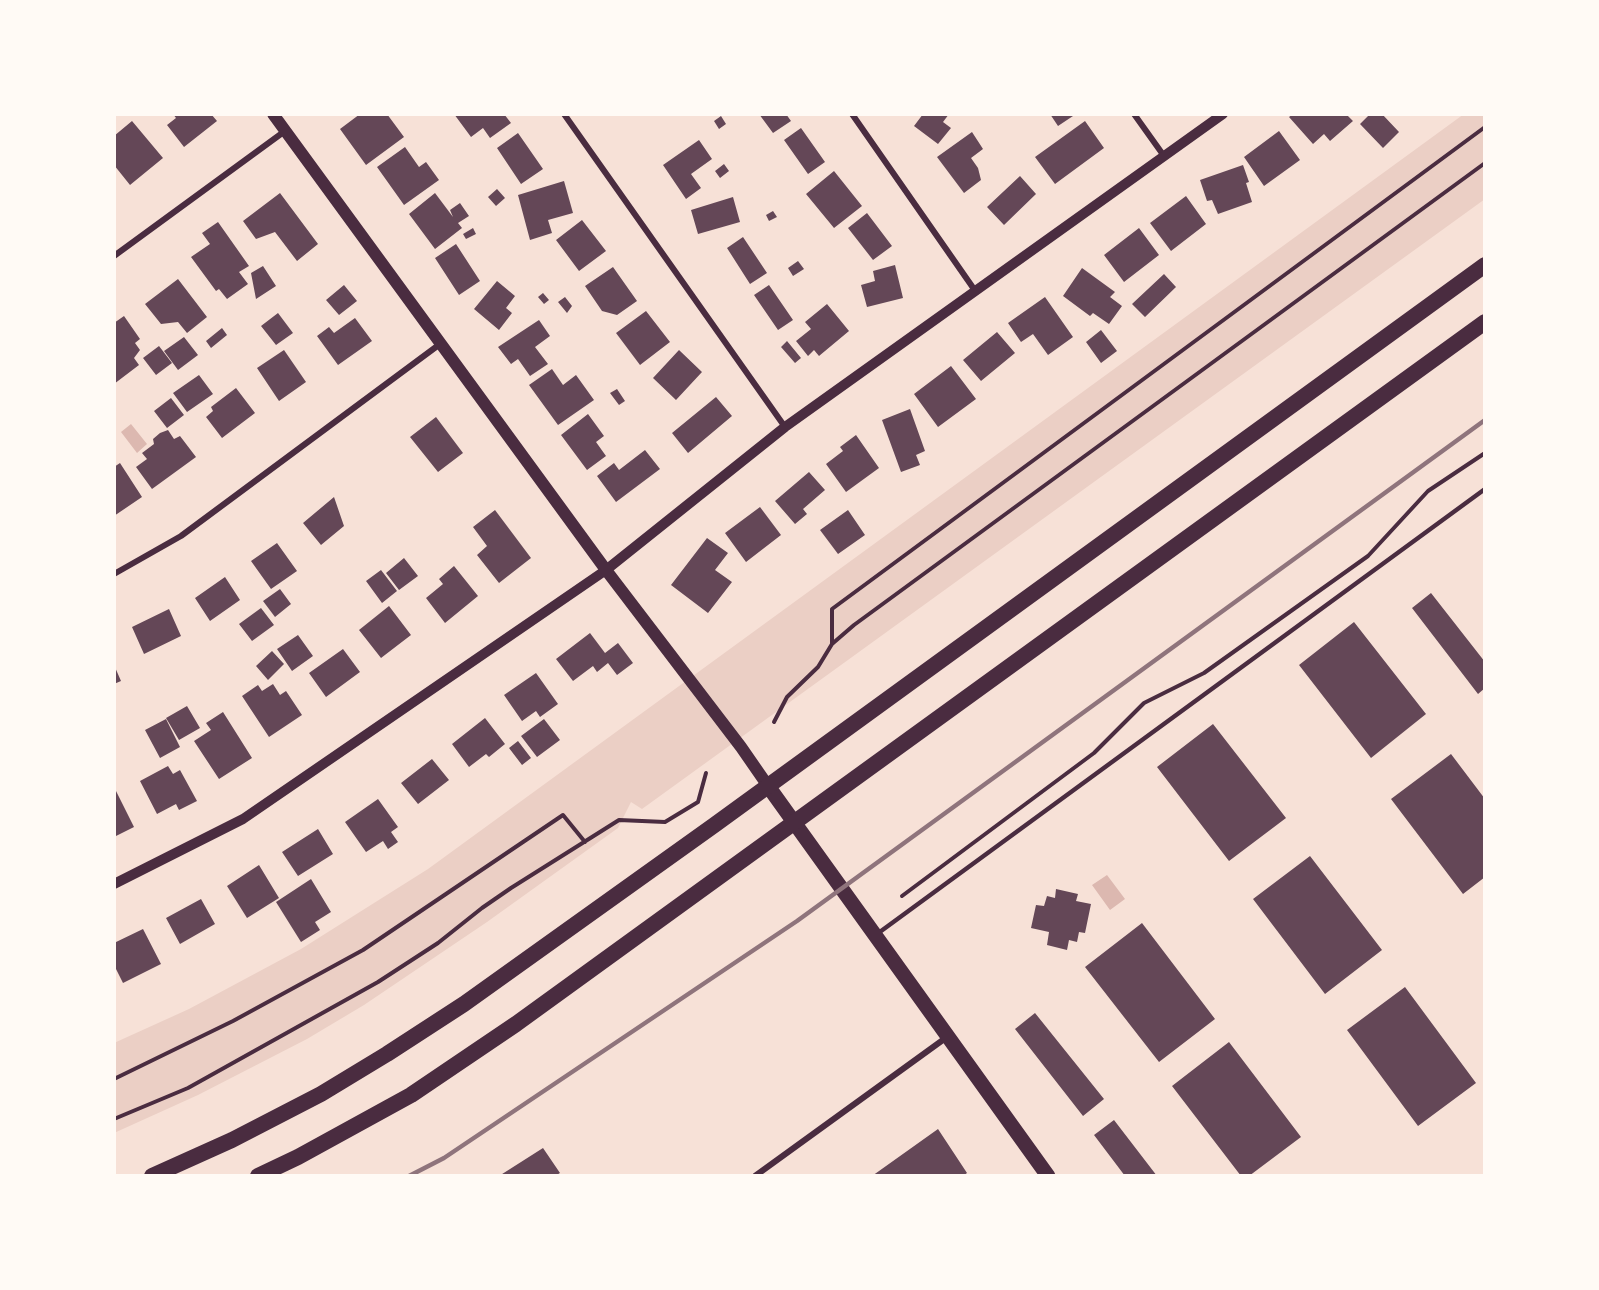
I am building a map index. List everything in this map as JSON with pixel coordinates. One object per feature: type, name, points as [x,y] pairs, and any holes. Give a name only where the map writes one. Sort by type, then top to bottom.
[{"type":"highway","points":[[152,1176],[232,1140],[321,1094],[464,1004],[768,786],[1485,264]]},
{"type":"highway","points":[[258,1176],[298,1157],[411,1095],[525,1017],[1485,322]]},
{"type":"main road","points":[[273,114],[606,570],[741,747],[1048,1176]]},
{"type":"street","points":[[564,114],[785,427]]},
{"type":"street","points":[[852,114],[976,292]]},
{"type":"street","points":[[1134,114],[1164,156]]},
{"type":"street","points":[[114,884],[243,819],[606,570],[785,427],[1223,114]]},
{"type":"street","points":[[114,255],[285,131]]},
{"type":"street","points":[[114,574],[181,536],[440,344]]},
{"type":"street","points":[[755,1176],[948,1037]]},
{"type":"lane","points":[[874,935],[1485,489]]},
{"type":"path","points":[[832,644],[832,609],[1485,127]]},
{"type":"path","points":[[774,722],[787,697],[818,667],[832,644],[863,618],[1485,163]]},
{"type":"path","points":[[902,896],[1094,753],[1144,703],[1204,673],[1368,556],[1428,491],[1485,453]]},
{"type":"path","points":[[114,1119],[188,1088],[378,982],[438,943],[482,908],[619,820],[665,822],[698,802],[706,772]]},
{"type":"path","points":[[114,1079],[233,1021],[363,950],[563,815],[585,843]]},
{"type":"shaded area","points":[[1464,114],[1485,114],[1485,199],[642,809],[631,802],[618,828],[487,922],[364,1005],[307,1039],[198,1095],[114,1133],[114,1043],[189,1009],[301,949],[428,869]]},
{"type":"shaded area","points":[[131,424],[147,444],[137,453],[121,432]]},
{"type":"shaded area","points":[[1107,875],[1125,899],[1110,910],[1092,885]]},
{"type":"building","points":[[173,114],[211,114],[217,121],[184,147],[167,125],[176,118]]},
{"type":"building","points":[[360,114],[387,114],[404,137],[366,165],[340,129]]},
{"type":"building","points":[[454,114],[504,114],[511,123],[490,138],[483,128],[471,137]]},
{"type":"building","points":[[759,114],[786,114],[791,121],[773,133]]},
{"type":"building","points":[[923,114],[949,114],[943,122],[951,128],[938,144],[914,126]]},
{"type":"building","points":[[1050,114],[1076,114],[1058,126]]},
{"type":"building","points":[[1293,114],[1346,114],[1353,121],[1330,141],[1324,134],[1313,144],[1289,117]]},
{"type":"building","points":[[1370,114],[1382,114],[1399,132],[1383,148],[1360,124]]},
{"type":"building","points":[[721,116],[726,124],[719,129],[714,121]]},
{"type":"building","points":[[132,121],[163,158],[130,185],[114,165],[114,136]]},
{"type":"building","points":[[1085,121],[1104,148],[1055,184],[1035,157]]},
{"type":"building","points":[[801,128],[825,162],[808,174],[784,140]]},
{"type":"building","points":[[1279,131],[1300,160],[1264,186],[1244,157]]},
{"type":"building","points":[[972,132],[983,149],[971,158],[978,168],[981,180],[964,193],[937,157]]},
{"type":"building","points":[[518,133],[543,169],[521,184],[497,148]]},
{"type":"building","points":[[699,140],[712,159],[691,174],[701,188],[686,199],[663,165]]},
{"type":"building","points":[[405,147],[419,167],[426,162],[439,180],[404,205],[377,167]]},
{"type":"building","points":[[724,164],[729,171],[720,178],[715,171]]},
{"type":"building","points":[[1243,165],[1249,182],[1246,183],[1252,202],[1218,214],[1212,200],[1207,201],[1200,180]]},
{"type":"building","points":[[834,171],[862,206],[834,228],[806,194]]},
{"type":"building","points":[[1020,176],[1036,194],[1004,225],[987,207]]},
{"type":"building","points":[[564,181],[573,213],[548,220],[552,233],[530,240],[518,195]]},
{"type":"building","points":[[497,189],[505,198],[496,206],[488,197]]},
{"type":"building","points":[[280,193],[318,244],[297,261],[275,232],[256,239],[243,221]]},
{"type":"building","points":[[435,193],[453,217],[450,210],[460,203],[469,216],[458,223],[462,228],[435,249],[409,214]]},
{"type":"building","points":[[1186,196],[1206,224],[1171,251],[1150,223]]},
{"type":"building","points":[[733,197],[740,222],[698,234],[691,210]]},
{"type":"building","points":[[773,211],[777,217],[769,221],[766,215]]},
{"type":"building","points":[[867,213],[892,246],[873,260],[848,228]]},
{"type":"building","points":[[582,220],[606,251],[579,271],[556,240]]},
{"type":"building","points":[[218,222],[249,266],[239,272],[248,284],[227,299],[219,289],[216,291],[191,257],[210,244],[202,233]]},
{"type":"building","points":[[473,228],[476,234],[466,239],[463,234]]},
{"type":"building","points":[[1139,228],[1159,255],[1124,282],[1104,255]]},
{"type":"building","points":[[743,237],[767,273],[750,284],[727,248]]},
{"type":"building","points":[[456,244],[480,281],[459,295],[435,258]]},
{"type":"building","points":[[798,261],[804,269],[793,276],[788,268]]},
{"type":"building","points":[[895,265],[903,298],[867,307],[861,285],[875,281],[873,271]]},
{"type":"building","points":[[263,266],[276,286],[256,299],[251,273]]},
{"type":"building","points":[[613,267],[637,301],[617,315],[602,311],[585,286]]},
{"type":"building","points":[[1082,268],[1115,292],[1110,297],[1122,306],[1109,324],[1093,313],[1090,316],[1063,296]]},
{"type":"building","points":[[1164,274],[1176,287],[1145,317],[1132,304]]},
{"type":"building","points":[[178,279],[207,317],[187,333],[178,322],[161,324],[145,304]]},
{"type":"building","points":[[497,281],[515,296],[506,308],[512,313],[499,330],[474,309]]},
{"type":"building","points":[[344,285],[357,301],[339,315],[326,300]]},
{"type":"building","points":[[769,285],[793,320],[778,330],[754,295]]},
{"type":"building","points":[[543,293],[549,300],[544,304],[538,297]]},
{"type":"building","points":[[565,297],[572,306],[567,313],[558,302]]},
{"type":"building","points":[[1045,297],[1073,337],[1048,355],[1033,334],[1021,342],[1008,323]]},
{"type":"building","points":[[827,304],[849,331],[819,356],[814,350],[808,356],[796,341],[811,329],[805,322]]},
{"type":"building","points":[[646,311],[670,342],[640,365],[616,333]]},
{"type":"building","points":[[278,313],[293,333],[276,345],[261,326]]},
{"type":"building","points":[[124,316],[140,339],[135,343],[140,350],[134,358],[139,365],[114,384],[114,323]]},
{"type":"building","points":[[355,318],[372,341],[338,365],[317,336],[329,327],[334,333]]},
{"type":"building","points":[[539,320],[550,336],[535,347],[548,364],[530,376],[518,359],[511,364],[498,347]]},
{"type":"building","points":[[222,328],[227,335],[211,348],[206,341]]},
{"type":"building","points":[[1101,330],[1117,351],[1101,363],[1086,342]]},
{"type":"building","points":[[997,332],[1015,353],[981,381],[963,360]]},
{"type":"building","points":[[184,337],[198,355],[178,370],[164,351]]},
{"type":"building","points":[[787,341],[801,358],[795,363],[781,347]]},
{"type":"building","points":[[159,346],[172,363],[156,375],[143,358]]},
{"type":"building","points":[[284,350],[306,382],[279,401],[257,368]]},
{"type":"building","points":[[679,350],[702,372],[676,400],[653,378]]},
{"type":"building","points":[[951,366],[976,399],[938,427],[914,394]]},
{"type":"building","points":[[552,369],[563,385],[576,375],[594,400],[558,425],[529,385]]},
{"type":"building","points":[[199,375],[213,394],[187,412],[173,393]]},
{"type":"building","points":[[236,388],[255,413],[222,438],[206,417],[213,411],[211,407]]},
{"type":"building","points":[[617,389],[625,401],[619,405],[610,393]]},
{"type":"building","points":[[716,397],[732,416],[688,453],[672,433]]},
{"type":"building","points":[[171,398],[184,415],[167,428],[154,411]]},
{"type":"building","points":[[910,409],[925,451],[916,455],[920,465],[901,472],[882,420]]},
{"type":"building","points":[[588,414],[604,436],[596,442],[606,456],[587,470],[561,435]]},
{"type":"building","points":[[436,417],[463,453],[438,472],[410,437]]},
{"type":"building","points":[[168,430],[174,439],[180,436],[196,457],[152,489],[136,467],[147,459],[142,453],[154,444],[153,439]]},
{"type":"building","points":[[856,435],[879,468],[846,492],[826,464],[843,451],[840,447]]},
{"type":"building","points":[[645,450],[660,469],[616,502],[597,476],[614,463],[619,470]]},
{"type":"building","points":[[120,463],[142,497],[114,516],[114,467]]},
{"type":"building","points":[[809,472],[825,490],[803,509],[807,514],[795,524],[775,501]]},
{"type":"building","points":[[334,497],[344,526],[321,545],[303,523]]},
{"type":"building","points":[[760,507],[781,535],[746,562],[725,533]]},
{"type":"building","points":[[495,510],[531,558],[499,583],[477,555],[487,546],[473,527]]},
{"type":"building","points":[[848,510],[865,535],[838,554],[820,530]]},
{"type":"building","points":[[707,538],[728,553],[715,570],[732,582],[708,613],[671,585]]},
{"type":"building","points":[[277,543],[297,571],[271,589],[251,561]]},
{"type":"building","points":[[404,558],[418,576],[399,590],[386,573]]},
{"type":"building","points":[[454,566],[478,596],[445,623],[426,598],[443,584],[439,579]]},
{"type":"building","points":[[381,570],[397,591],[382,603],[366,581]]},
{"type":"building","points":[[225,577],[240,600],[210,621],[195,598]]},
{"type":"building","points":[[280,589],[291,604],[275,617],[263,601]]},
{"type":"building","points":[[1431,593],[1485,662],[1485,688],[1478,694],[1412,608]]},
{"type":"building","points":[[389,606],[411,635],[381,658],[359,630]]},
{"type":"building","points":[[261,608],[274,625],[252,641],[239,624]]},
{"type":"building","points":[[169,609],[181,636],[144,654],[132,627]]},
{"type":"building","points":[[1354,622],[1426,714],[1371,758],[1299,665]]},
{"type":"building","points":[[590,633],[605,653],[618,643],[633,663],[617,675],[608,663],[597,672],[593,666],[573,681],[556,659]]},
{"type":"building","points":[[298,635],[313,656],[292,671],[277,649]]},
{"type":"building","points":[[343,649],[360,672],[326,697],[309,673]]},
{"type":"building","points":[[272,651],[284,664],[268,680],[256,666]]},
{"type":"building","points":[[114,665],[121,681],[114,684]]},
{"type":"building","points":[[536,673],[558,704],[540,717],[536,711],[522,721],[504,695]]},
{"type":"building","points":[[273,684],[280,695],[286,691],[302,715],[269,737],[242,696],[258,685],[262,691]]},
{"type":"building","points":[[187,706],[200,728],[179,740],[166,718]]},
{"type":"building","points":[[223,712],[252,758],[219,779],[194,741],[211,730],[206,723]]},
{"type":"building","points":[[485,718],[505,744],[489,757],[486,754],[469,767],[452,744]]},
{"type":"building","points":[[166,719],[180,747],[160,758],[145,730]]},
{"type":"building","points":[[544,719],[560,740],[537,757],[521,736]]},
{"type":"building","points":[[1213,724],[1286,818],[1229,861],[1157,767]]},
{"type":"building","points":[[518,741],[531,758],[522,765],[509,748]]},
{"type":"building","points":[[1451,754],[1485,799],[1485,877],[1463,894],[1391,799]]},
{"type":"building","points":[[432,759],[449,780],[418,804],[401,783]]},
{"type":"building","points":[[168,766],[173,774],[180,770],[197,801],[179,810],[176,804],[157,814],[140,781]]},
{"type":"building","points":[[114,787],[134,827],[114,837]]},
{"type":"building","points":[[378,799],[398,827],[391,832],[398,842],[388,849],[383,841],[366,852],[345,822]]},
{"type":"building","points":[[318,829],[333,854],[298,876],[282,852]]},
{"type":"building","points":[[1310,856],[1382,950],[1325,994],[1253,899]]},
{"type":"building","points":[[259,865],[279,898],[247,918],[227,886]]},
{"type":"building","points":[[311,879],[331,912],[315,922],[320,930],[301,942],[276,902]]},
{"type":"building","points":[[1056,889],[1078,894],[1076,901],[1091,904],[1085,933],[1079,932],[1077,942],[1069,940],[1067,950],[1047,945],[1049,932],[1031,928],[1036,905],[1044,906],[1047,896],[1055,898]]},
{"type":"building","points":[[201,899],[215,924],[180,944],[166,918]]},
{"type":"building","points":[[1142,923],[1215,1019],[1159,1062],[1085,967]]},
{"type":"building","points":[[143,929],[161,964],[123,983],[114,965],[114,943]]},
{"type":"building","points":[[1405,987],[1476,1083],[1418,1126],[1347,1030]]},
{"type":"building","points":[[1035,1013],[1104,1099],[1083,1116],[1015,1029]]},
{"type":"building","points":[[1229,1042],[1301,1137],[1249,1176],[1241,1176],[1172,1086]]},
{"type":"building","points":[[1114,1120],[1157,1176],[1125,1176],[1094,1135]]},
{"type":"building","points":[[938,1129],[967,1173],[963,1176],[872,1176]]},
{"type":"building","points":[[543,1148],[560,1173],[555,1176],[499,1176]]},
{"type":"railway","points":[[409,1176],[444,1158],[797,921],[1485,420]]}]
